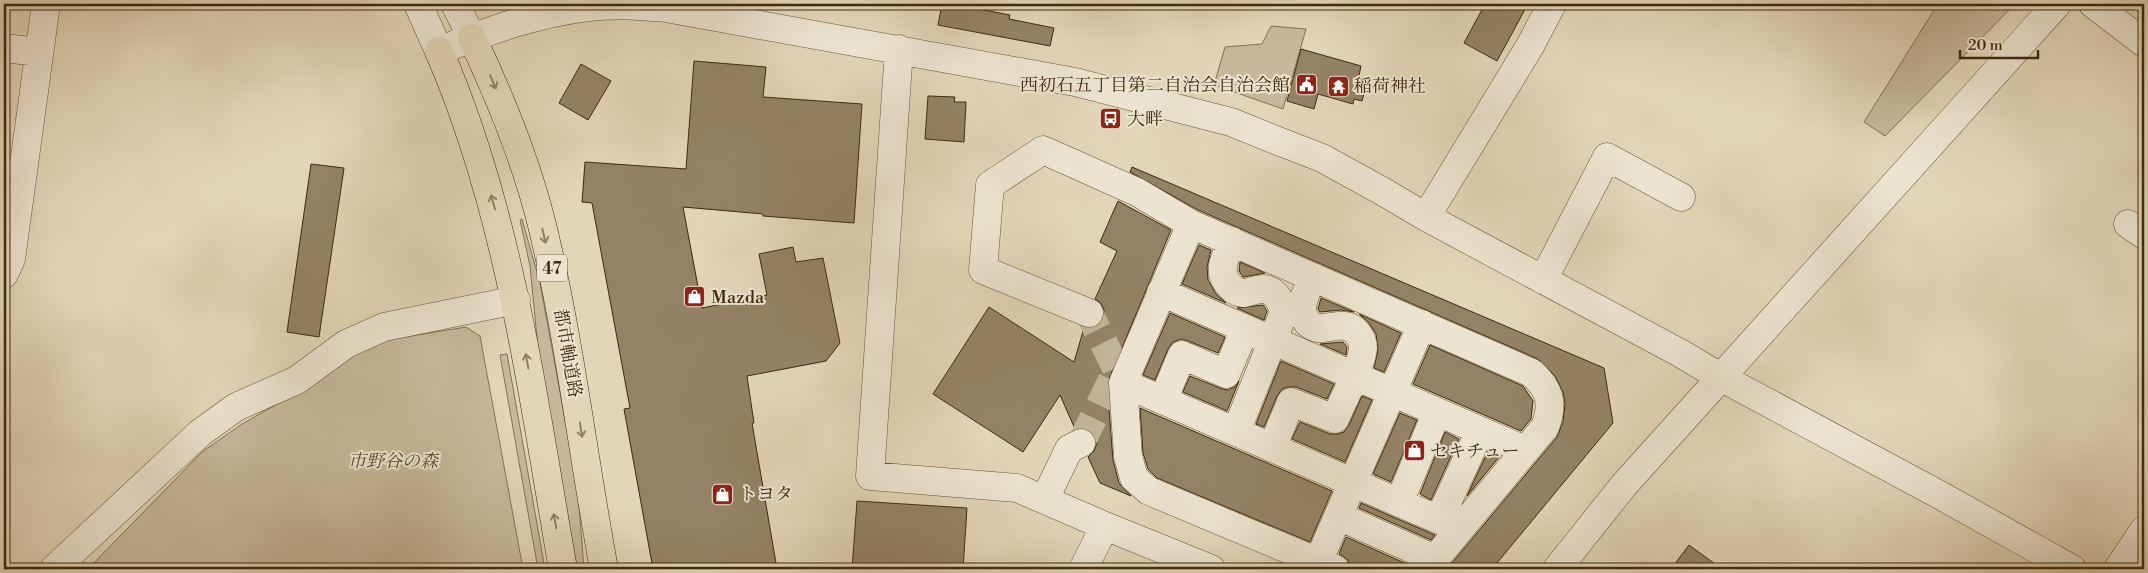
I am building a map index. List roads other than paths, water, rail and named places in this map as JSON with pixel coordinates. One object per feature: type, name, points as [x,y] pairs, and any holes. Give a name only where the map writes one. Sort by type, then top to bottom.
[{"type":"main road","name":"都市軸道路","points":[[472,38],[506,114],[532,189],[543,228],[567,346],[604,569]]},
{"type":"main road","name":"47","points":[[439,51],[458,94],[481,162],[496,216],[516,300],[563,569]]},
{"type":"street","points":[[4,274],[11,259],[46,4]]},
{"type":"street","points":[[418,4],[439,51],[520,22],[590,7],[666,6],[1075,82],[1231,122],[1322,158],[1426,217],[1680,353],[1722,378],[1938,494],[2072,569]]},
{"type":"street","name":"都市軸道路","points":[[455,4],[472,38]]},
{"type":"street","points":[[1426,217],[1530,46],[1552,4]]},
{"type":"street","points":[[1557,569],[1624,484],[1722,378],[2057,4]]},
{"type":"street","points":[[2093,4],[2144,43]]},
{"type":"street","points":[[4,48],[39,52]]},
{"type":"street","points":[[898,49],[870,476],[1017,488],[1211,569]]},
{"type":"street","points":[[1089,313],[983,270],[990,185],[1042,150],[1137,192],[1191,224],[1532,373],[1544,384],[1549,398],[1550,414],[1545,427],[1525,450],[1450,525]]},
{"type":"street","points":[[1543,280],[1607,158],[1681,197]]},
{"type":"street","points":[[1191,224],[1123,382],[1128,456],[1134,478],[1149,491],[1326,566],[1338,516],[1422,324]]},
{"type":"street","points":[[1232,241],[1222,269],[1224,280],[1234,291],[1243,293],[1265,289],[1274,294],[1282,303],[1284,312],[1282,322],[1236,432]]},
{"type":"street","points":[[1272,448],[1291,402],[1335,419],[1363,349],[1359,335],[1351,328],[1344,326],[1319,329],[1304,319],[1303,302],[1313,277]]},
{"type":"street","points":[[1161,292],[1525,450]]},
{"type":"street","points":[[54,569],[200,433],[236,407],[297,380],[346,344],[384,327],[516,300]]},
{"type":"street","points":[[1163,400],[1182,355],[1226,374],[1245,330]]},
{"type":"street","points":[[1123,382],[1450,525]]},
{"type":"street","points":[[1399,503],[1437,412]]},
{"type":"street","points":[[1338,516],[1430,564],[1450,525],[1480,431]]},
{"type":"street","points":[[1045,500],[1069,449],[1081,443]]},
{"type":"street","points":[[1083,569],[1105,526]]},
{"type":"street","points":[[2118,569],[2144,530]]},
{"type":"tunnel","points":[[1081,443],[1117,370],[1089,313]]},
{"type":"place","name":"西初石五丁目第二自治会自治会館","points":[[1306,85]]},
{"type":"place","name":"稲荷神社","points":[[1338,86]]},
{"type":"place","name":"大畔","points":[[1111,119]]},
{"type":"place","name":"Mazda","points":[[695,297]]},
{"type":"place","name":"セキチュー","points":[[1414,451]]},
{"type":"place","name":"トヨタ","points":[[723,494]]},
{"type":"park label","name":"市野谷の森","points":[[393,461]]}]
